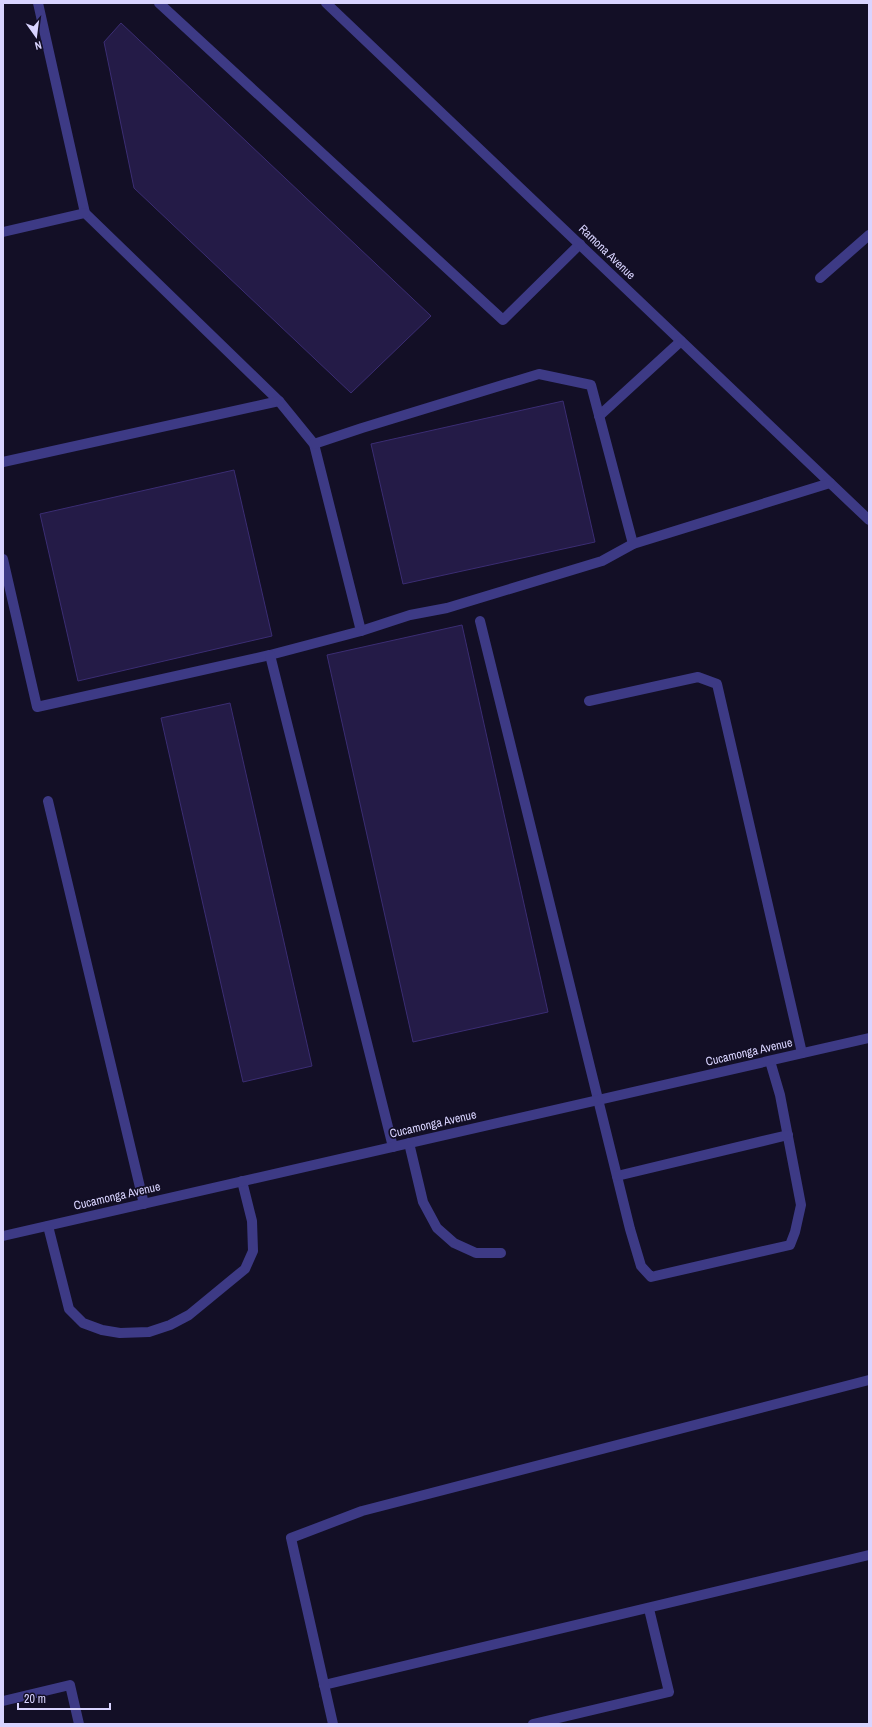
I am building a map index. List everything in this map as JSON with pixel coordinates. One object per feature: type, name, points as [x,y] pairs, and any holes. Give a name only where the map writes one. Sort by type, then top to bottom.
[{"type":"street","points":[[38,3],[85,213],[279,401],[314,444],[361,631]]},
{"type":"street","points":[[159,3],[503,320],[580,244]]},
{"type":"street","name":"Ramona Avenue","points":[[326,3],[869,520]]},
{"type":"street","points":[[3,232],[85,213]]},
{"type":"street","points":[[820,278],[869,235]]},
{"type":"street","points":[[599,416],[681,341]]},
{"type":"street","points":[[314,444],[539,374],[591,385],[633,544]]},
{"type":"street","points":[[3,462],[279,401]]},
{"type":"street","points":[[3,559],[37,707],[270,655],[361,631],[410,615],[447,608],[602,561],[633,544],[830,483]]},
{"type":"street","points":[[480,621],[617,1176],[641,1266],[651,1276],[790,1245],[795,1232],[800,1205],[780,1095],[770,1061]]},
{"type":"street","points":[[270,655],[393,1147]]},
{"type":"street","points":[[588,701],[698,677],[717,684],[802,1053]]},
{"type":"street","points":[[48,801],[144,1204]]},
{"type":"street","name":"Cucamonga Avenue","points":[[3,1236],[869,1038]]},
{"type":"street","points":[[617,1176],[788,1135]]},
{"type":"street","points":[[409,1143],[423,1202],[437,1228],[454,1243],[476,1253],[501,1253]]},
{"type":"street","points":[[48,1226],[69,1309],[83,1323],[102,1330],[120,1333],[149,1332],[170,1326],[189,1315],[244,1269],[253,1251],[252,1221],[242,1181]]},
{"type":"street","points":[[333,1724],[291,1538],[362,1511],[869,1380]]},
{"type":"street","points":[[324,1685],[649,1609],[869,1555]]},
{"type":"street","points":[[533,1724],[669,1692],[649,1609]]},
{"type":"street","points":[[3,1701],[70,1685],[79,1724]]},
{"type":"building","points":[[121,23],[431,316],[351,393],[134,188],[104,42]]},
{"type":"building","points":[[563,401],[595,542],[403,584],[371,444]]},
{"type":"building","points":[[234,470],[272,636],[78,681],[40,514]]},
{"type":"building","points":[[462,625],[548,1012],[413,1042],[327,655]]},
{"type":"building","points":[[230,703],[312,1066],[243,1082],[161,718]]}]
